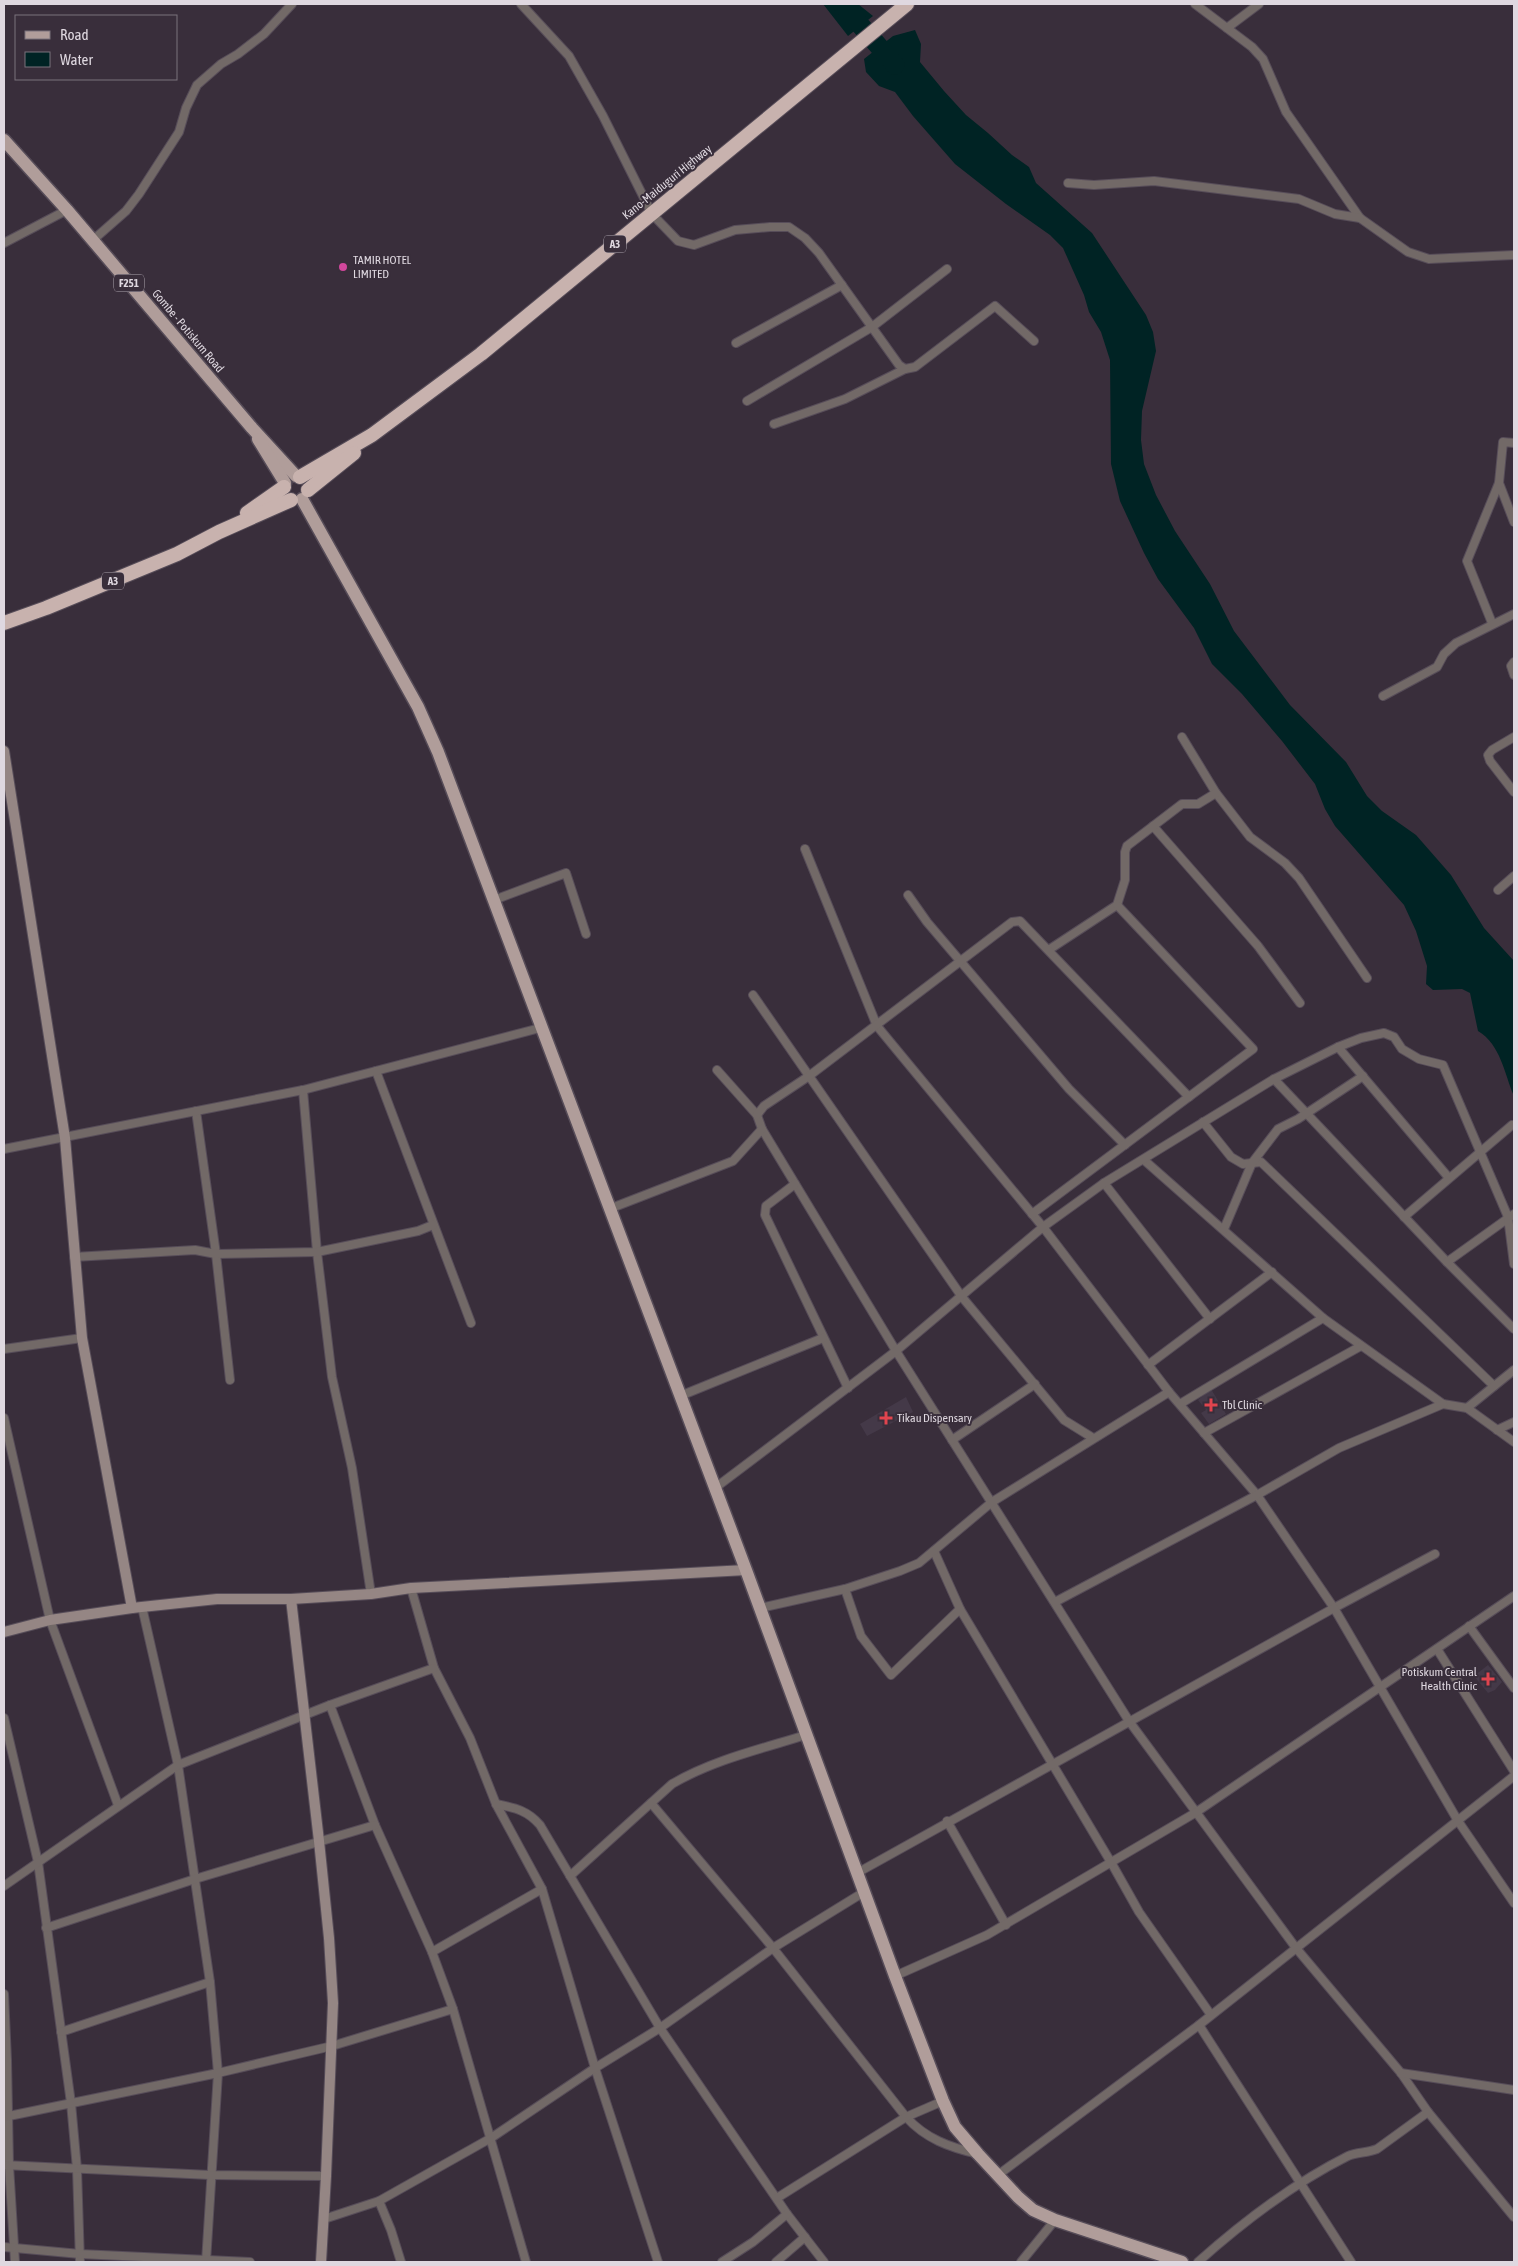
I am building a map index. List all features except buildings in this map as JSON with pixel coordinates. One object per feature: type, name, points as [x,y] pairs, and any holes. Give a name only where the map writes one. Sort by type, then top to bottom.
[{"type":"highway","name":"Kano-Maiduguri Highway","points":[[219,532],[291,481],[372,435],[481,354],[907,4]]},
{"type":"highway","name":"Kano-Maiduguri Highway","points":[[4,623],[46,608],[168,558],[219,532],[300,496],[350,457],[372,435]]},
{"type":"highway","points":[[291,481],[306,482],[300,496],[286,496],[291,481]]},
{"type":"main road","name":"Gombe - Potiskum Road","points":[[5,144],[93,240],[252,428],[291,481]]},
{"type":"main road","points":[[300,496],[418,706],[438,752],[540,1028],[746,1570],[895,1976],[943,2101],[955,2126],[978,2154],[1033,2210],[1055,2220],[1182,2262]]},
{"type":"street","points":[[93,240],[126,211],[139,194],[179,132],[186,108],[197,85],[221,64],[238,54],[264,34],[292,4]]},
{"type":"street","points":[[521,4],[568,56],[603,116],[652,214],[678,241],[694,245],[735,230],[770,226],[790,227],[805,238],[818,253],[899,365],[905,369]]},
{"type":"street","points":[[1195,4],[1252,47],[1263,59],[1286,112],[1360,218],[1408,252],[1429,259],[1514,255]]},
{"type":"street","points":[[1228,28],[1258,4]]},
{"type":"street","points":[[1068,182],[1094,185],[1154,181],[1298,199],[1335,214],[1360,218]]},
{"type":"street","points":[[4,243],[67,210]]},
{"type":"street","points":[[747,401],[872,327],[947,269]]},
{"type":"street","points":[[736,343],[842,285]]},
{"type":"street","points":[[774,424],[845,399],[905,369],[915,367],[995,306],[1034,341]]},
{"type":"street","points":[[1492,623],[1467,561],[1499,483],[1502,442],[1514,443]]},
{"type":"street","points":[[1499,483],[1514,522]]},
{"type":"street","points":[[1383,696],[1437,667],[1444,654],[1456,643],[1492,623],[1514,614]]},
{"type":"street","points":[[1514,662],[1511,666],[1514,675]]},
{"type":"street","points":[[1182,737],[1216,793],[1250,837],[1285,863],[1299,878],[1367,978]]},
{"type":"street","points":[[1514,737],[1492,750],[1488,756],[1514,792]]},
{"type":"street","points":[[4,751],[65,1138],[82,1338],[137,1608],[178,1765],[210,1982],[218,2073],[206,2261]]},
{"type":"street","points":[[1050,950],[1117,905],[1125,880],[1125,852],[1127,846],[1182,804],[1198,804],[1216,793]]},
{"type":"street","points":[[1153,826],[1258,946],[1300,1002]]},
{"type":"street","points":[[806,849],[877,1026],[1043,1227],[1169,1392],[1257,1495],[1334,1608],[1458,1821],[1514,1903]]},
{"type":"street","points":[[494,900],[566,873],[586,934]]},
{"type":"street","points":[[1498,890],[1514,876]]},
{"type":"street","points":[[908,895],[927,922],[960,962],[1069,1089],[1125,1145]]},
{"type":"street","points":[[1032,1214],[1253,1049],[1117,905]]},
{"type":"street","points":[[757,1115],[764,1106],[809,1076],[877,1026],[1012,922],[1020,920],[1189,1097]]},
{"type":"street","points":[[753,994],[962,1297],[1064,1420],[1093,1438]]},
{"type":"street","points":[[4,1150],[303,1090],[540,1028]]},
{"type":"street","points":[[715,1488],[896,1351],[1043,1227],[1104,1183],[1274,1079],[1338,1047],[1361,1038],[1384,1033],[1394,1037],[1402,1049],[1419,1058],[1443,1065],[1478,1152],[1511,1215],[1514,1264]]},
{"type":"street","points":[[1338,1047],[1449,1178]]},
{"type":"street","points":[[716,1070],[757,1115],[762,1129],[896,1351],[1129,1721],[1296,1948],[1401,2073],[1428,2112],[1514,2218]]},
{"type":"street","points":[[376,1072],[471,1323]]},
{"type":"street","points":[[1224,1230],[1252,1163],[1278,1130],[1363,1076]]},
{"type":"street","points":[[1274,1079],[1404,1218],[1514,1329]]},
{"type":"street","points":[[303,1090],[317,1252],[332,1377],[352,1468],[371,1594]]},
{"type":"street","points":[[196,1110],[216,1254],[230,1380]]},
{"type":"street","points":[[1203,1122],[1231,1157],[1243,1164],[1261,1162],[1494,1386]]},
{"type":"street","points":[[1404,1218],[1478,1152],[1512,1125]]},
{"type":"street","points":[[609,1209],[733,1161],[762,1129]]},
{"type":"street","points":[[1144,1160],[1323,1318],[1442,1404],[1467,1408],[1514,1442]]},
{"type":"street","points":[[1104,1183],[1210,1319]]},
{"type":"street","points":[[795,1184],[766,1206],[765,1215],[848,1388]]},
{"type":"street","points":[[1447,1262],[1511,1215]]},
{"type":"street","points":[[74,1257],[195,1250],[216,1254],[317,1252],[418,1231],[433,1225]]},
{"type":"street","points":[[1148,1365],[1272,1272]]},
{"type":"street","points":[[1180,1404],[1323,1318]]},
{"type":"street","points":[[4,1349],[82,1338]]},
{"type":"street","points":[[680,1396],[823,1338]]},
{"type":"street","points":[[1204,1433],[1361,1346]]},
{"type":"street","points":[[1467,1408],[1514,1370]]},
{"type":"street","points":[[952,1440],[1034,1384]]},
{"type":"street","points":[[760,1608],[845,1589],[919,1563],[992,1502],[1169,1392]]},
{"type":"street","points":[[1055,1602],[1257,1495],[1339,1448],[1442,1404]]},
{"type":"street","points":[[4,1418],[50,1620],[118,1805]]},
{"type":"street","points":[[1497,1430],[1514,1422]]},
{"type":"street","points":[[934,1551],[960,1609],[1139,1912],[1211,2015]]},
{"type":"street","points":[[857,1873],[947,1821],[1436,1554]]},
{"type":"street","points":[[4,1632],[50,1620],[217,1599],[291,1599],[371,1594],[411,1588],[746,1570]]},
{"type":"street","points":[[411,1588],[434,1668],[470,1738],[496,1804],[542,1889],[595,2068],[658,2262]]},
{"type":"street","points":[[845,1589],[861,1636],[891,1675],[960,1609]]},
{"type":"street","points":[[895,1976],[1006,1924],[1112,1864],[1196,1813],[1381,1689],[1514,1596]]},
{"type":"street","points":[[291,1599],[319,1841],[329,1938],[333,2003],[321,2262]]},
{"type":"street","points":[[1469,1626],[1514,1688]]},
{"type":"street","points":[[1437,1649],[1514,1771]]},
{"type":"street","points":[[4,1886],[178,1765],[330,1705],[434,1668]]},
{"type":"street","points":[[330,1705],[374,1825],[432,1952],[453,2009],[526,2262]]},
{"type":"street","points":[[4,1718],[38,1862],[72,2103],[77,2169],[80,2262]]},
{"type":"street","points":[[570,1876],[672,1784],[720,1761],[806,1734]]},
{"type":"street","points":[[998,2175],[1199,2025],[1514,1776]]},
{"type":"street","points":[[651,1803],[773,1948],[917,2130],[951,2148],[978,2154]]},
{"type":"street","points":[[496,1804],[523,1810],[532,1816],[570,1876],[660,2028],[787,2214],[824,2262]]},
{"type":"street","points":[[947,1821],[1006,1924]]},
{"type":"street","points":[[46,1928],[195,1879],[374,1825]]},
{"type":"street","points":[[432,1952],[542,1889]]},
{"type":"street","points":[[324,2219],[379,2201],[491,2138],[595,2068],[660,2028],[773,1948],[864,1892]]},
{"type":"street","points":[[61,2032],[210,1982]]},
{"type":"street","points":[[4,1994],[6,2165],[15,2262]]},
{"type":"street","points":[[6,2116],[218,2073],[332,2046],[453,2009]]},
{"type":"street","points":[[1199,2025],[1351,2262]]},
{"type":"street","points":[[1401,2073],[1514,2090]]},
{"type":"street","points":[[777,2198],[906,2117],[943,2101]]},
{"type":"street","points":[[1198,2262],[1242,2222],[1301,2183],[1353,2154],[1370,2152],[1377,2149],[1428,2112]]},
{"type":"street","points":[[6,2165],[210,2175],[326,2176]]},
{"type":"street","points":[[379,2201],[392,2230],[401,2262]]},
{"type":"street","points":[[722,2262],[753,2242],[787,2214]]},
{"type":"street","points":[[1021,2262],[1055,2220]]},
{"type":"street","points":[[776,2262],[805,2237]]},
{"type":"street","points":[[4,2247],[80,2254],[250,2262]]},
{"type":"shaded area","name":"Tbl Clinic","points":[[1211,1389],[1226,1414],[1209,1424],[1201,1413],[1206,1410],[1198,1400]]},
{"type":"shaded area","name":"Tikau Dispensary","points":[[906,1397],[913,1412],[867,1436],[860,1424]]},
{"type":"shaded area","name":"Potiskum Central Health Clinic","points":[[1488,1665],[1502,1682],[1495,1690],[1488,1693],[1474,1676]]},
{"type":"water","points":[[823,4],[858,4],[873,16],[848,36]]},
{"type":"water","points":[[915,30],[921,44],[920,62],[966,115],[1012,155],[1029,167],[1036,183],[1092,233],[1146,315],[1153,332],[1156,351],[1142,411],[1141,440],[1144,464],[1156,495],[1175,531],[1210,584],[1234,631],[1290,705],[1346,762],[1367,796],[1382,811],[1416,835],[1451,875],[1484,928],[1514,961],[1514,1096],[1497,1052],[1486,1037],[1478,1031],[1470,993],[1462,989],[1433,990],[1426,984],[1427,966],[1416,931],[1404,905],[1335,826],[1325,809],[1315,784],[1282,741],[1242,694],[1212,664],[1194,628],[1158,579],[1144,553],[1120,501],[1111,464],[1110,360],[1101,332],[1089,312],[1084,295],[1063,248],[1050,235],[1006,204],[955,164],[913,116],[895,92],[879,86],[866,72],[864,59],[893,36]]},
{"type":"waterway","points":[[842,4],[895,65]]},
{"type":"place","name":"TAMIR HOTEL LIMITED","points":[[343,267]]},
{"type":"place","name":"Tbl Clinic","points":[[1211,1405]]},
{"type":"place","name":"Tikau Dispensary","points":[[886,1418]]},
{"type":"place","name":"Potiskum Central Health Clinic","points":[[1488,1679]]}]
